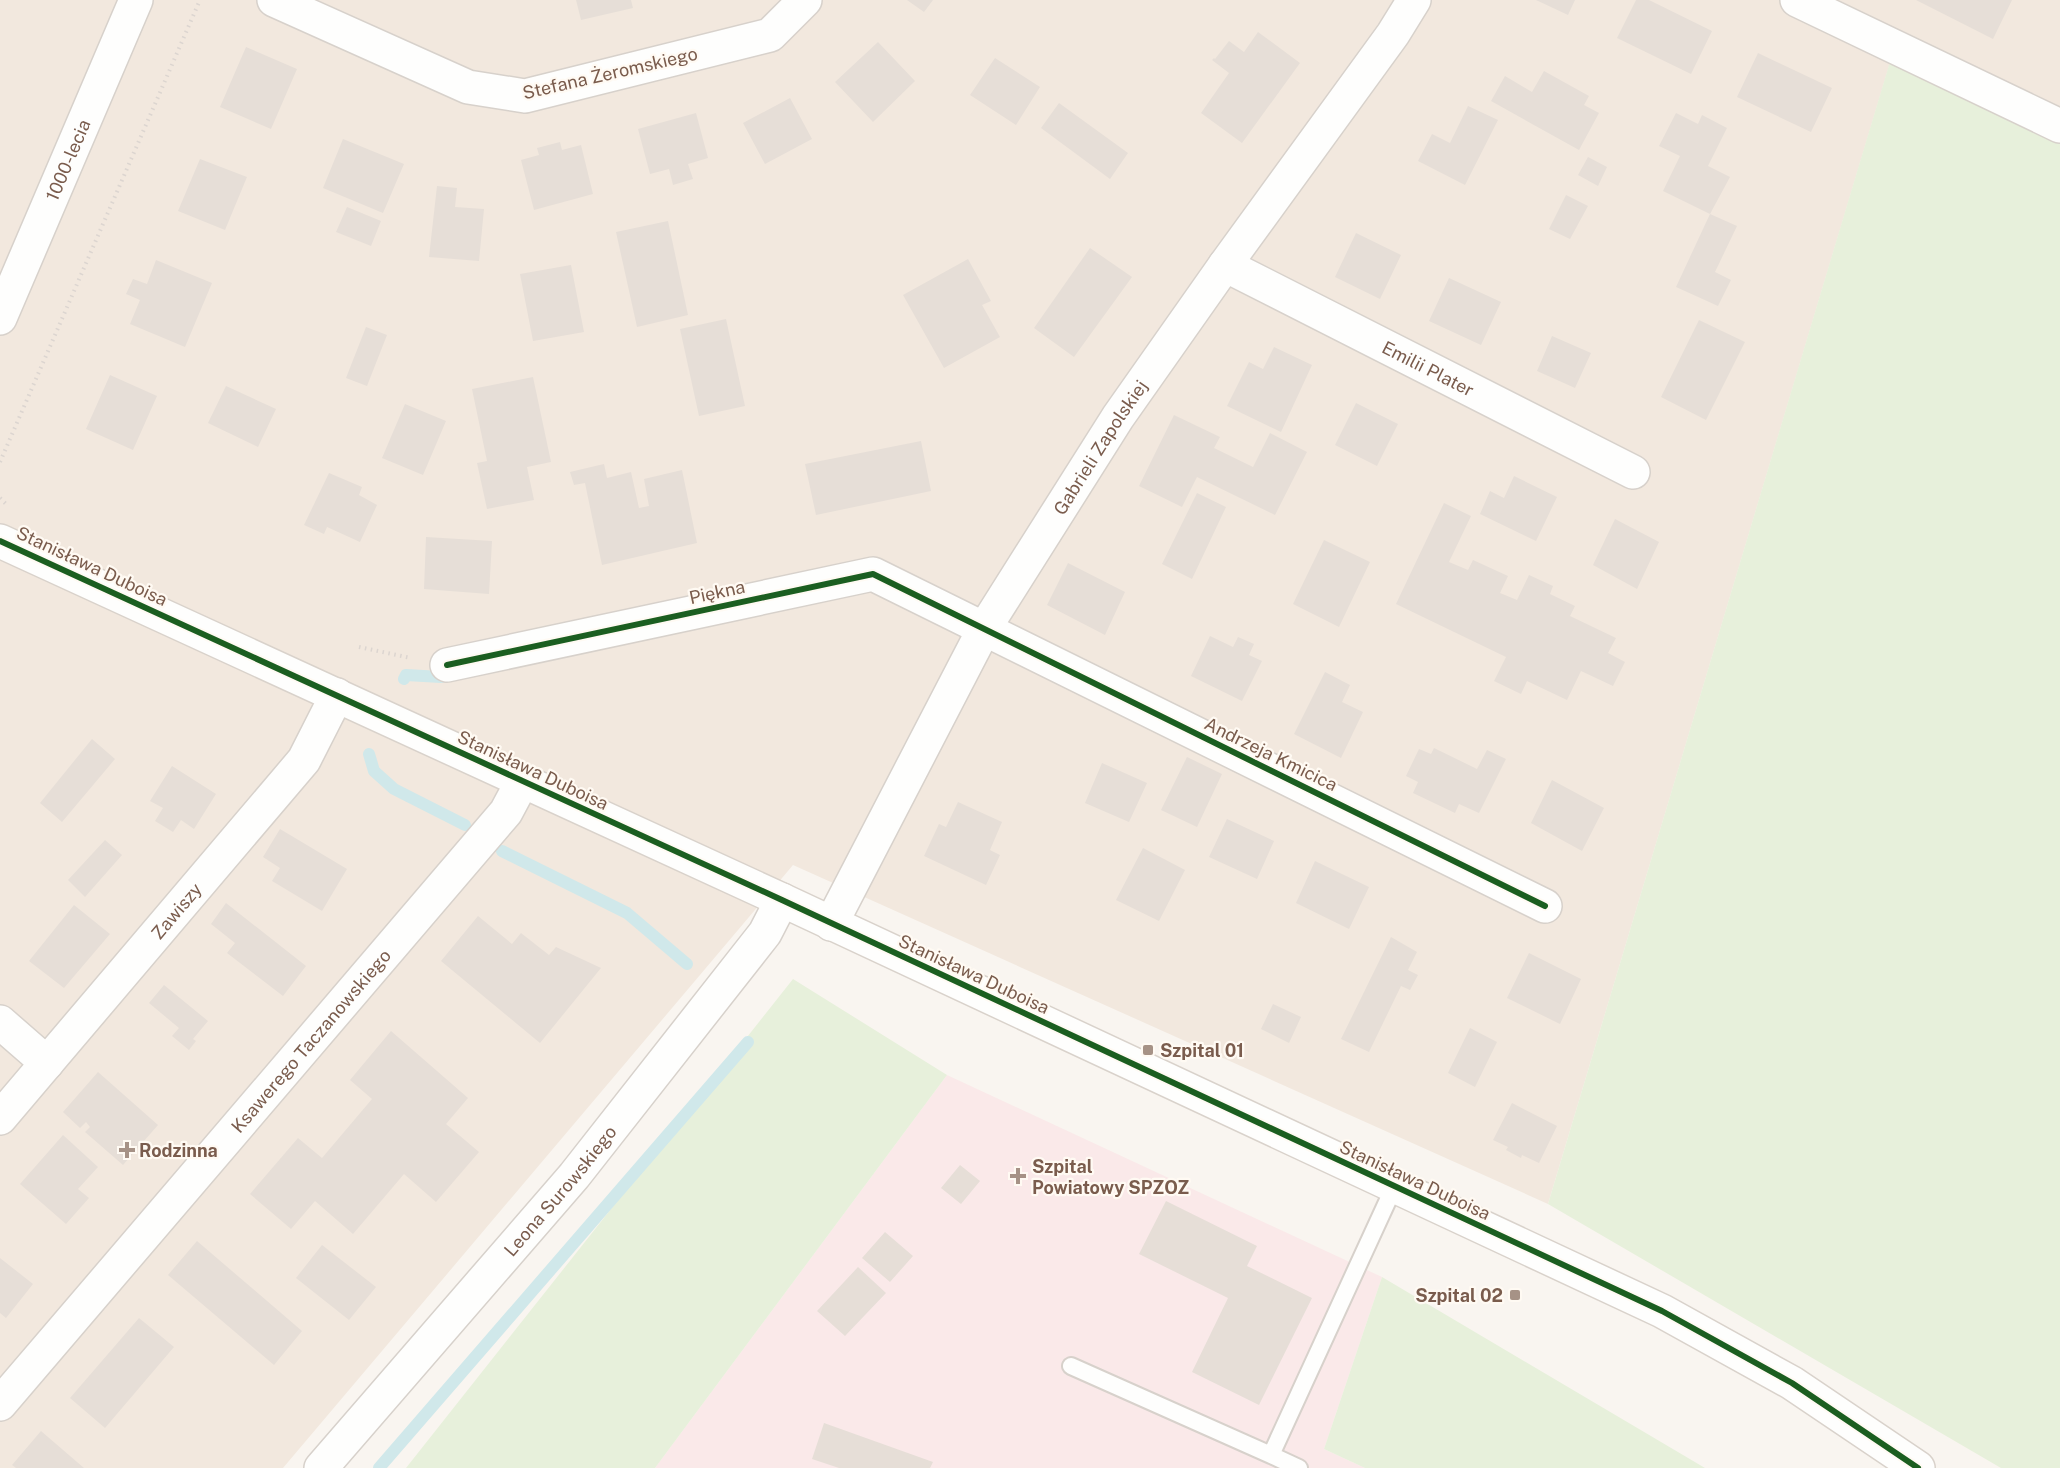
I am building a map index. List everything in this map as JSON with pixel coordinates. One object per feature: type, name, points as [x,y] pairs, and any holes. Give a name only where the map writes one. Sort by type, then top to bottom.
[{"type":"street","name":"1000-lecia","points":[[0,318],[136,0]]},
{"type":"street","name":"Stefana Żeromskiego","points":[[274,0],[468,87],[525,96],[770,35],[805,0]]},
{"type":"street","name":"Gabrieli Zapolskiej","points":[[831,924],[984,629],[1118,417],[1393,34],[1414,0]]},
{"type":"street","points":[[1797,0],[2060,126]]},
{"type":"street","name":"Emilii Plater","points":[[1225,265],[1633,472]]},
{"type":"street","name":"Stanisława Duboisa","points":[[0,541],[782,900],[1662,1311],[1792,1383],[1918,1468]]},
{"type":"street","name":"Piękna","points":[[447,665],[873,574],[984,629]]},
{"type":"street","name":"Andrzeja Kmicica","points":[[984,629],[1545,906]]},
{"type":"street","name":"Zawiszy","points":[[0,1118],[304,760],[337,695]]},
{"type":"street","name":"Ksawerego Taczanowskiego","points":[[0,1404],[506,812],[522,782]]},
{"type":"street","name":"Leona Surowskiego","points":[[321,1468],[574,1176],[765,933],[782,900]]},
{"type":"street","points":[[0,1022],[47,1063]]},
{"type":"lane","points":[[1271,1455],[1394,1187]]},
{"type":"lane","points":[[1071,1366],[1299,1468]]},
{"type":"path","points":[[0,462],[200,0]]},
{"type":"path","points":[[359,647],[447,665]]},
{"type":"shaded area","points":[[0,0],[2060,0],[2060,132],[1895,46],[1548,1204],[793,865],[283,1468],[0,1468]]},
{"type":"shaded area","name":"Szpital Powiatowy SPZOZ","points":[[947,1075],[1382,1277],[1324,1449],[1365,1468],[655,1468]]},
{"type":"green space","points":[[1895,45],[2060,132],[2060,1468],[2001,1468],[1548,1204]]},
{"type":"green space","points":[[793,979],[947,1075],[655,1468],[406,1468]]},
{"type":"green space","points":[[1382,1277],[1705,1468],[1365,1468],[1324,1449]]},
{"type":"building","points":[[576,0],[631,0],[633,8],[581,20]]},
{"type":"building","points":[[907,0],[933,0],[924,12]]},
{"type":"building","points":[[1536,0],[1575,0],[1568,15]]},
{"type":"building","points":[[1636,0],[1649,0],[1712,31],[1691,74],[1617,38]]},
{"type":"building","points":[[1916,0],[2012,0],[1993,39]]},
{"type":"building","points":[[1258,32],[1300,63],[1242,143],[1201,113],[1229,73],[1212,60],[1229,41],[1244,52]]},
{"type":"building","points":[[878,42],[915,81],[873,122],[835,82]]},
{"type":"building","points":[[246,47],[297,69],[271,129],[220,107]]},
{"type":"building","points":[[1758,53],[1832,88],[1811,132],[1737,97]]},
{"type":"building","points":[[995,58],[1040,87],[1016,125],[970,95]]},
{"type":"building","points":[[1544,71],[1589,96],[1584,105],[1599,113],[1579,150],[1491,101],[1505,76],[1532,92]]},
{"type":"building","points":[[790,98],[812,139],[765,164],[743,123]]},
{"type":"building","points":[[1059,103],[1128,153],[1110,179],[1041,128]]},
{"type":"building","points":[[1468,106],[1498,120],[1465,185],[1418,161],[1432,134],[1450,143]]},
{"type":"building","points":[[696,113],[708,158],[688,164],[693,179],[673,185],[669,169],[650,174],[638,129]]},
{"type":"building","points":[[1676,113],[1698,124],[1702,115],[1727,128],[1708,166],[1730,177],[1710,214],[1663,191],[1680,156],[1659,146]]},
{"type":"building","points":[[343,139],[404,164],[383,213],[323,188]]},
{"type":"building","points":[[560,142],[562,150],[581,145],[593,194],[534,210],[521,160],[539,155],[537,148]]},
{"type":"building","points":[[1588,157],[1607,167],[1598,186],[1578,175]]},
{"type":"building","points":[[200,159],[247,177],[225,230],[178,211]]},
{"type":"building","points":[[437,186],[457,188],[455,207],[484,209],[479,261],[429,257]]},
{"type":"building","points":[[1566,195],[1588,206],[1570,239],[1549,229]]},
{"type":"building","points":[[347,207],[381,221],[371,246],[336,232]]},
{"type":"building","points":[[1710,214],[1737,226],[1715,272],[1731,280],[1718,306],[1676,287]]},
{"type":"building","points":[[668,221],[688,315],[637,327],[616,232]]},
{"type":"building","points":[[1356,233],[1401,255],[1380,299],[1335,277]]},
{"type":"building","points":[[1090,248],[1132,277],[1074,357],[1034,328]]},
{"type":"building","points":[[968,259],[991,301],[982,305],[1000,337],[944,368],[903,295]]},
{"type":"building","points":[[156,260],[212,283],[185,347],[130,324],[140,300],[126,294],[133,279],[147,284]]},
{"type":"building","points":[[571,265],[584,332],[533,341],[520,274]]},
{"type":"building","points":[[1449,278],[1501,302],[1481,345],[1429,321]]},
{"type":"building","points":[[726,319],[745,406],[699,416],[680,329]]},
{"type":"building","points":[[1699,320],[1745,342],[1706,420],[1661,397]]},
{"type":"building","points":[[366,327],[387,335],[367,386],[346,378]]},
{"type":"building","points":[[1552,336],[1591,353],[1575,388],[1537,371]]},
{"type":"building","points":[[1274,347],[1312,365],[1281,432],[1227,406],[1249,362],[1263,369]]},
{"type":"building","points":[[110,375],[157,396],[133,450],[86,429]]},
{"type":"building","points":[[533,377],[551,462],[527,467],[534,500],[487,509],[477,463],[487,461],[472,389]]},
{"type":"building","points":[[226,386],[276,409],[258,447],[208,423]]},
{"type":"building","points":[[1356,403],[1398,424],[1377,466],[1335,445]]},
{"type":"building","points":[[405,404],[446,421],[423,475],[382,458]]},
{"type":"building","points":[[1174,415],[1220,437],[1214,448],[1253,467],[1270,433],[1307,452],[1275,515],[1197,477],[1182,507],[1139,486]]},
{"type":"building","points":[[921,441],[931,491],[816,515],[805,464]]},
{"type":"building","points":[[604,464],[607,478],[631,472],[639,508],[649,506],[644,479],[682,470],[697,543],[602,565],[585,483],[574,485],[570,472]]},
{"type":"building","points":[[329,473],[362,487],[359,495],[377,505],[360,542],[327,527],[324,534],[304,525]]},
{"type":"building","points":[[1514,476],[1557,497],[1536,541],[1480,514],[1490,491],[1504,498]]},
{"type":"building","points":[[1197,493],[1226,507],[1192,579],[1162,564]]},
{"type":"building","points":[[1444,503],[1471,516],[1449,562],[1468,570],[1473,560],[1508,576],[1500,593],[1517,600],[1529,575],[1553,586],[1550,594],[1575,606],[1570,616],[1616,638],[1608,653],[1625,662],[1613,686],[1581,671],[1567,700],[1527,681],[1521,694],[1494,681],[1506,657],[1396,604]]},
{"type":"building","points":[[1615,519],[1659,542],[1637,589],[1593,565]]},
{"type":"building","points":[[426,537],[492,541],[489,594],[424,589]]},
{"type":"building","points":[[1324,540],[1370,562],[1339,627],[1293,604]]},
{"type":"building","points":[[1068,563],[1125,592],[1105,635],[1047,605]]},
{"type":"building","points":[[1210,636],[1233,647],[1238,637],[1254,644],[1249,655],[1262,661],[1242,701],[1191,676]]},
{"type":"building","points":[[1325,672],[1350,685],[1342,702],[1363,712],[1341,758],[1294,734]]},
{"type":"building","points":[[92,739],[115,759],[62,822],[40,803]]},
{"type":"building","points":[[1434,748],[1477,769],[1487,750],[1506,759],[1479,813],[1459,804],[1455,813],[1413,793],[1418,782],[1406,776],[1419,749],[1431,754]]},
{"type":"building","points":[[1187,757],[1222,774],[1197,827],[1161,810]]},
{"type":"building","points":[[1102,763],[1147,783],[1129,822],[1085,803]]},
{"type":"building","points":[[172,766],[216,794],[194,829],[181,820],[173,832],[155,821],[163,808],[150,801]]},
{"type":"building","points":[[1552,780],[1604,808],[1582,851],[1531,823]]},
{"type":"building","points":[[958,802],[1002,822],[990,850],[1000,855],[986,885],[924,856],[939,824],[946,827]]},
{"type":"building","points":[[1227,819],[1274,841],[1257,879],[1209,857]]},
{"type":"building","points":[[280,829],[347,869],[322,911],[272,881],[280,868],[263,857]]},
{"type":"building","points":[[105,840],[122,855],[85,897],[68,880]]},
{"type":"building","points":[[1143,848],[1185,870],[1159,921],[1116,900]]},
{"type":"building","points":[[1315,861],[1369,887],[1349,929],[1296,903]]},
{"type":"building","points":[[226,903],[306,966],[283,996],[227,953],[235,943],[211,924]]},
{"type":"building","points":[[74,905],[110,934],[64,988],[29,961]]},
{"type":"building","points":[[478,916],[512,944],[521,933],[549,955],[556,947],[601,968],[540,1043],[441,961]]},
{"type":"building","points":[[1391,937],[1417,952],[1408,970],[1418,975],[1410,990],[1401,986],[1369,1052],[1341,1039]]},
{"type":"building","points":[[1529,953],[1581,979],[1560,1024],[1507,998]]},
{"type":"building","points":[[164,985],[208,1021],[193,1039],[196,1041],[189,1050],[172,1036],[179,1028],[149,1003]]},
{"type":"building","points":[[1273,1004],[1301,1017],[1289,1043],[1261,1029]]},
{"type":"building","points":[[1470,1028],[1497,1042],[1475,1087],[1448,1073]]},
{"type":"building","points":[[391,1031],[468,1098],[446,1124],[479,1152],[436,1202],[404,1174],[353,1234],[315,1201],[291,1229],[250,1194],[298,1138],[322,1158],[372,1099],[350,1080]]},
{"type":"building","points":[[98,1072],[158,1125],[123,1165],[85,1132],[90,1127],[86,1122],[80,1128],[63,1112]]},
{"type":"building","points":[[1512,1103],[1557,1126],[1539,1163],[1522,1155],[1521,1158],[1506,1150],[1508,1147],[1493,1140]]},
{"type":"building","points":[[63,1135],[98,1167],[78,1189],[89,1198],[66,1224],[20,1184]]},
{"type":"building","points":[[960,1165],[980,1181],[961,1204],[941,1188]]},
{"type":"building","points":[[1166,1201],[1257,1246],[1247,1266],[1312,1298],[1259,1405],[1192,1372],[1228,1298],[1139,1254]]},
{"type":"building","points":[[885,1232],[913,1256],[890,1282],[862,1258]]},
{"type":"building","points":[[197,1241],[302,1331],[274,1365],[168,1275]]},
{"type":"building","points":[[322,1245],[376,1287],[349,1320],[296,1278]]},
{"type":"building","points":[[0,1258],[33,1284],[6,1318],[0,1313]]},
{"type":"building","points":[[858,1267],[886,1293],[845,1336],[817,1311]]},
{"type":"building","points":[[139,1318],[174,1347],[105,1428],[70,1398]]},
{"type":"building","points":[[824,1423],[933,1462],[930,1468],[839,1468],[812,1459]]},
{"type":"building","points":[[41,1431],[84,1468],[16,1468],[12,1465]]},
{"type":"waterway","points":[[404,679],[406,675],[441,677]]},
{"type":"waterway","points":[[369,754],[374,771],[394,789],[465,825]]},
{"type":"waterway","points":[[502,851],[627,913],[687,964]]},
{"type":"waterway","points":[[379,1468],[748,1042]]},
{"type":"cycle path","points":[[0,541],[782,900],[1662,1311],[1792,1383],[1918,1468]]},
{"type":"cycle path","points":[[447,665],[873,574],[1545,906]]},
{"type":"place","name":"Szpital 01","points":[[1148,1050]]},
{"type":"place","name":"Rodzinna","points":[[127,1150]]},
{"type":"place","name":"Szpital Powiatowy SPZOZ","points":[[1018,1176]]},
{"type":"place","name":"Szpital 02","points":[[1515,1295]]}]
